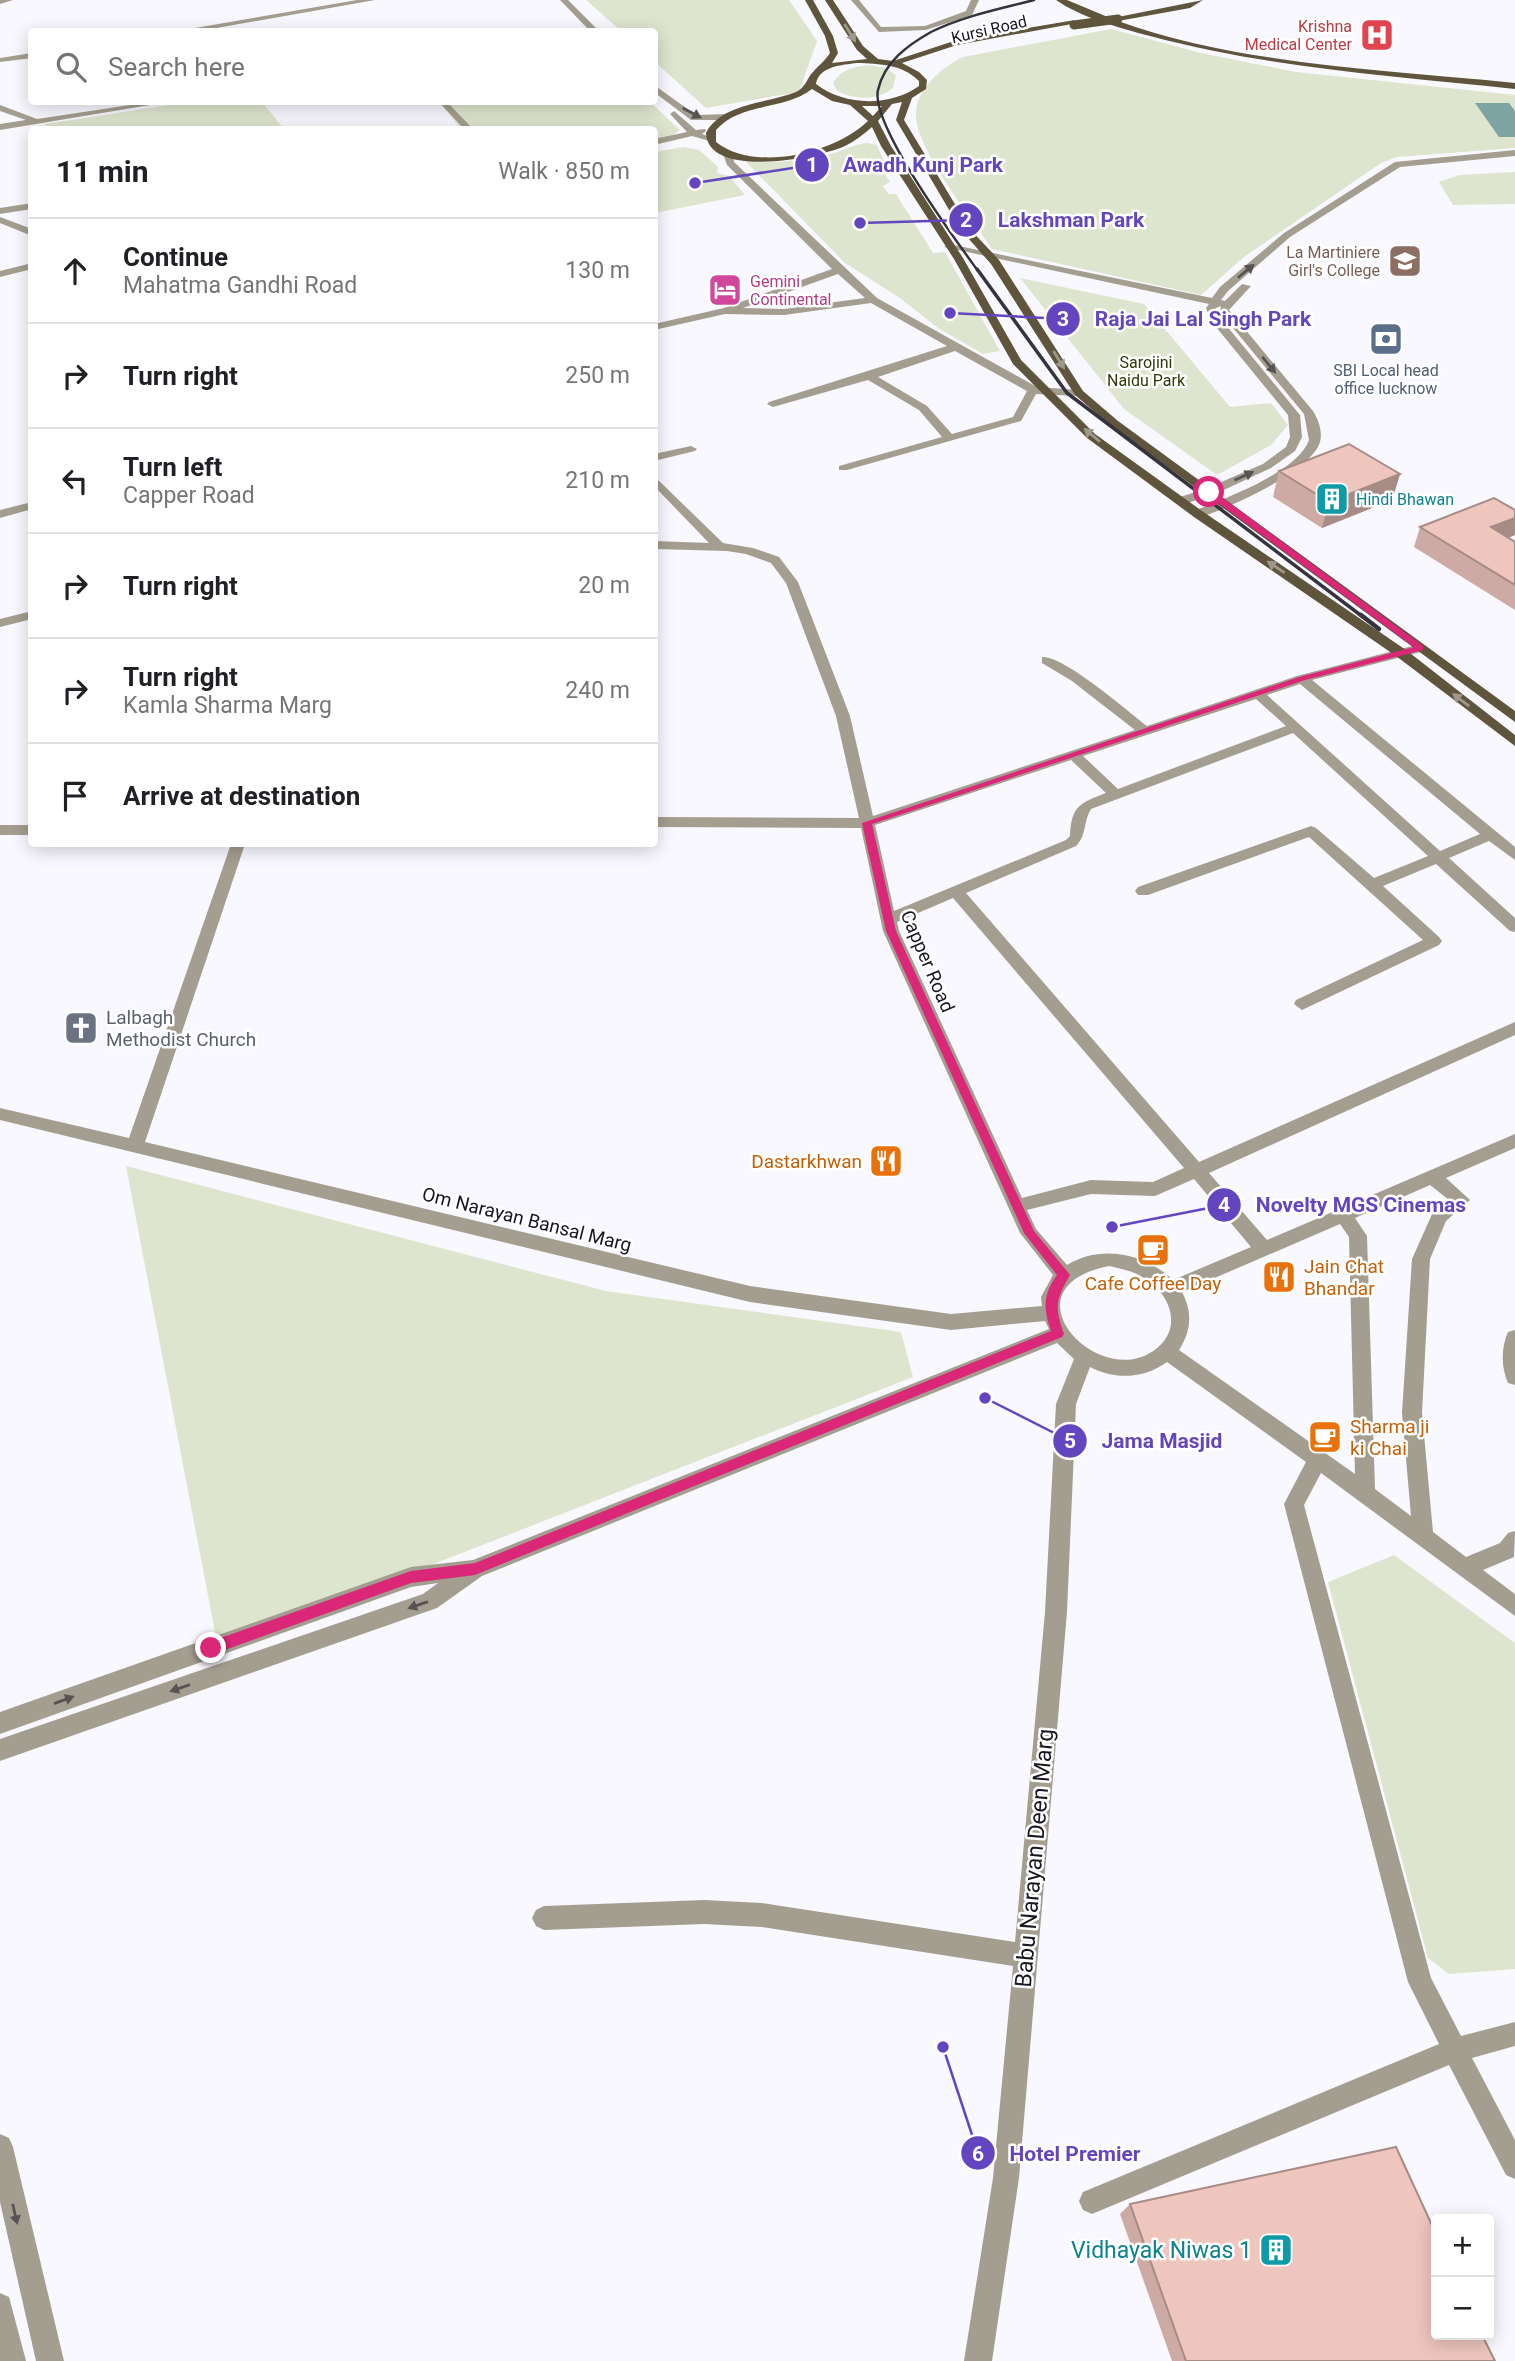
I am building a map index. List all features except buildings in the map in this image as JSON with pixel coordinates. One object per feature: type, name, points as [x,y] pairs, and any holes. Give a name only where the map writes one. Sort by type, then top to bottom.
[{"type":"main road","points":[[809,0],[829,36],[834,53],[824,68]]},
{"type":"main road","points":[[829,0],[860,48],[875,61]]},
{"type":"main road","points":[[1060,0],[1127,27],[1219,50],[1263,58],[1515,86]]},
{"type":"main road","name":"Kursi Road","points":[[1115,17],[1182,0]]},
{"type":"main road","name":"Kursi Road","points":[[893,64],[909,56],[960,44],[1187,6],[1199,0]]},
{"type":"main road","name":"Kursi Road","points":[[936,58],[955,50],[1073,24]]},
{"type":"main road","points":[[875,61],[893,64],[925,76],[923,87],[908,97],[889,102],[852,102],[825,96],[812,85],[811,79],[824,68],[839,63],[875,61]]},
{"type":"main road","points":[[812,85],[803,95],[785,102],[727,117],[713,126],[709,133],[711,141],[728,154],[754,158],[796,157],[840,145],[855,137],[874,121],[889,102]]},
{"type":"main road","points":[[908,97],[900,120],[966,230],[995,262],[1079,393],[1114,423],[1515,718]]},
{"type":"main road","points":[[852,102],[874,121],[958,258],[1010,352],[1091,436],[1198,514],[1401,653],[1515,742]]},
{"type":"main road","points":[[855,137],[883,139]]},
{"type":"street","points":[[0,2],[9,0]]},
{"type":"street","points":[[200,28],[371,0]]},
{"type":"street","points":[[564,0],[592,28]]},
{"type":"street","points":[[855,0],[879,30],[926,28],[969,13],[975,0]]},
{"type":"street","points":[[0,60],[28,56]]},
{"type":"street","points":[[658,90],[694,118],[727,117]]},
{"type":"street","points":[[662,94],[661,101],[695,134],[711,141]]},
{"type":"street","points":[[0,127],[37,125],[147,105]]},
{"type":"street","points":[[446,105],[466,126]]},
{"type":"street","points":[[0,108],[37,125]]},
{"type":"street","points":[[658,141],[695,134],[713,126]]},
{"type":"street","points":[[658,149],[711,141]]},
{"type":"street","points":[[1181,501],[1209,492],[1267,466],[1291,449],[1296,437],[1294,415],[1216,320],[1213,305],[1224,289],[1287,235],[1398,164],[1515,153]]},
{"type":"street","points":[[728,154],[730,163],[873,300],[1033,390],[1079,393]]},
{"type":"street","points":[[1226,308],[1265,268],[1304,237],[1402,173],[1415,167],[1515,159]]},
{"type":"street","points":[[0,211],[28,207]]},
{"type":"street","points":[[0,220],[28,231]]},
{"type":"street","points":[[949,247],[1226,308],[1309,413],[1316,431],[1313,446],[1299,462],[1226,503],[1198,514]]},
{"type":"street","points":[[958,258],[995,262],[1213,305]]},
{"type":"street","points":[[0,274],[28,267]]},
{"type":"street","points":[[725,312],[760,296],[839,270]]},
{"type":"street","points":[[658,326],[725,312],[785,312],[873,300]]},
{"type":"street","points":[[773,404],[955,348]]},
{"type":"street","points":[[869,376],[923,408],[949,438]]},
{"type":"street","points":[[843,468],[1017,419],[1033,390]]},
{"type":"street","points":[[658,457],[691,449]]},
{"type":"street","points":[[658,483],[720,547]]},
{"type":"street","points":[[0,514],[28,506]]},
{"type":"street","name":"Capper Road","points":[[658,545],[720,547],[749,551],[775,560],[792,582],[843,716],[891,931],[1029,1233],[1064,1275]]},
{"type":"street","points":[[0,623],[28,616]]},
{"type":"street","points":[[658,822],[867,823],[1302,679],[1420,648]]},
{"type":"street","points":[[1047,660],[1077,678],[1145,731]]},
{"type":"street","points":[[1302,679],[1515,855]]},
{"type":"street","points":[[1257,694],[1515,927]]},
{"type":"street","points":[[888,919],[1071,843],[1077,836],[1078,820],[1086,806],[1294,728]]},
{"type":"street","points":[[1073,755],[1116,795]]},
{"type":"street","points":[[0,831],[28,831]]},
{"type":"street","points":[[1143,891],[1311,831],[1434,941],[1302,1004]]},
{"type":"street","points":[[1372,885],[1491,835]]},
{"type":"street","points":[[135,1147],[237,847]]},
{"type":"street","points":[[956,892],[1265,1250]]},
{"type":"street","points":[[1017,1206],[1091,1187],[1155,1189],[1515,1028]]},
{"type":"street","name":"Om Narayan Bansal Marg","points":[[0,1114],[750,1294],[951,1322],[1050,1312]]},
{"type":"street","points":[[1171,1289],[1515,1140]]},
{"type":"street","points":[[1423,1538],[1412,1413],[1422,1259],[1439,1217],[1461,1200],[1432,1177]]},
{"type":"street","points":[[1343,1215],[1357,1236],[1365,1493]]},
{"type":"street","points":[[1109,1259],[1136,1265],[1158,1276],[1171,1289],[1182,1315],[1180,1335],[1168,1353],[1149,1364],[1128,1368],[1107,1366],[1084,1357],[1058,1334],[1050,1312],[1053,1290],[1064,1275],[1083,1264],[1109,1259]]},
{"type":"street","points":[[0,1750],[430,1601],[475,1569],[1058,1334]]},
{"type":"street","points":[[1515,1338],[1512,1345],[1515,1377]]},
{"type":"street","points":[[1168,1353],[1365,1493],[1515,1606]]},
{"type":"street","name":"Babu Narayan Deen Marg","points":[[978,2361],[1006,2178],[1056,1612],[1066,1404],[1084,1357]]},
{"type":"street","points":[[1317,1461],[1294,1504],[1420,1982],[1515,2166]]},
{"type":"street","points":[[1464,1568],[1507,1550],[1515,1540]]},
{"type":"street","points":[[0,1723],[411,1577],[475,1569]]},
{"type":"street","points":[[211,1648],[216,1676]]},
{"type":"street","points":[[544,1917],[704,1912],[762,1915],[1026,1956]]},
{"type":"street","points":[[1092,2201],[1455,2050],[1515,2034]]},
{"type":"street","points":[[0,2147],[50,2361]]},
{"type":"street","points":[[0,2306],[12,2361]]},
{"type":"green space","points":[[586,0],[789,0],[817,41],[799,92],[706,108],[658,65],[658,28],[618,28]]},
{"type":"green space","points":[[1111,29],[1201,53],[1296,72],[1515,95],[1515,148],[1397,157],[1381,163],[1244,257],[1201,295],[992,249],[926,149],[916,118],[919,98],[938,74],[963,57]]},
{"type":"green space","points":[[869,65],[886,68],[896,75],[893,88],[866,98],[837,91],[833,83],[840,75],[853,68]]},
{"type":"green space","points":[[169,105],[264,105],[282,126],[46,126],[45,124]]},
{"type":"green space","points":[[441,105],[653,105],[680,130],[670,137],[658,139],[658,126],[459,126]]},
{"type":"green space","points":[[867,143],[877,145],[888,172],[884,173],[890,182],[883,186],[889,194],[896,194],[933,253],[945,252],[1000,351],[983,354],[938,328],[900,298],[845,263],[746,162],[809,158]]},
{"type":"green space","points":[[683,147],[699,150],[718,167],[717,173],[729,176],[745,195],[658,212],[658,151]]},
{"type":"green space","points":[[1515,172],[1515,204],[1453,205],[1439,182],[1459,175]]},
{"type":"green space","name":"Sarojini Naidu Park","points":[[1020,278],[1144,304],[1230,407],[1271,403],[1288,425],[1271,445],[1217,475],[1124,409]]},
{"type":"green space","points":[[126,1166],[606,1291],[901,1332],[913,1377],[218,1648]]},
{"type":"green space","points":[[1394,1555],[1515,1643],[1515,1969],[1449,1974],[1428,1958],[1328,1582]]},
{"type":"shaded area","points":[[1475,103],[1509,103],[1515,111],[1515,137],[1499,137]]},
{"type":"railway","points":[[978,271],[934,209],[900,154],[879,106],[878,90],[886,71],[898,55],[931,32],[969,17],[1034,0]]},
{"type":"railway","points":[[977,269],[1067,393],[1363,617]]},
{"type":"railway","points":[[1361,615],[1379,629]]},
{"type":"place","name":"Krishna Medical Center","points":[[1377,35]]},
{"type":"place","name":"Awadh Kunj Park","points":[[695,183]]},
{"type":"place","name":"Lakshman Park","points":[[860,223]]},
{"type":"place","name":"La Martiniere Girl's College","points":[[1405,261]]},
{"type":"place","name":"Gemini Continental","points":[[725,290]]},
{"type":"place","name":"Raja Jai Lal Singh Park","points":[[950,313]]},
{"type":"place","name":"SBI Local head office lucknow","points":[[1386,339]]},
{"type":"place","name":"Hindi Bhawan","points":[[1332,499]]},
{"type":"place","name":"Lalbagh Methodist Church","points":[[81,1028]]},
{"type":"place","name":"Dastarkhwan","points":[[886,1161]]},
{"type":"place","name":"Novelty MGS Cinemas","points":[[1112,1227]]},
{"type":"place","name":"Cafe Coffee Day","points":[[1153,1250]]},
{"type":"place","name":"Jain Chat Bhandar","points":[[1279,1277]]},
{"type":"place","name":"Jama Masjid","points":[[985,1398]]},
{"type":"place","name":"Sharma ji ki Chai","points":[[1325,1437]]},
{"type":"place","name":"Hotel Premier","points":[[943,2047]]},
{"type":"place","name":"Vidhayak Niwas 1","points":[[1276,2250]]},
{"type":"route","points":[[211,1648],[411,1577],[475,1569],[1058,1334],[1050,1312],[1053,1290],[1064,1275],[1029,1233],[891,931],[867,823],[1302,679],[1420,648],[1209,492]]}]
